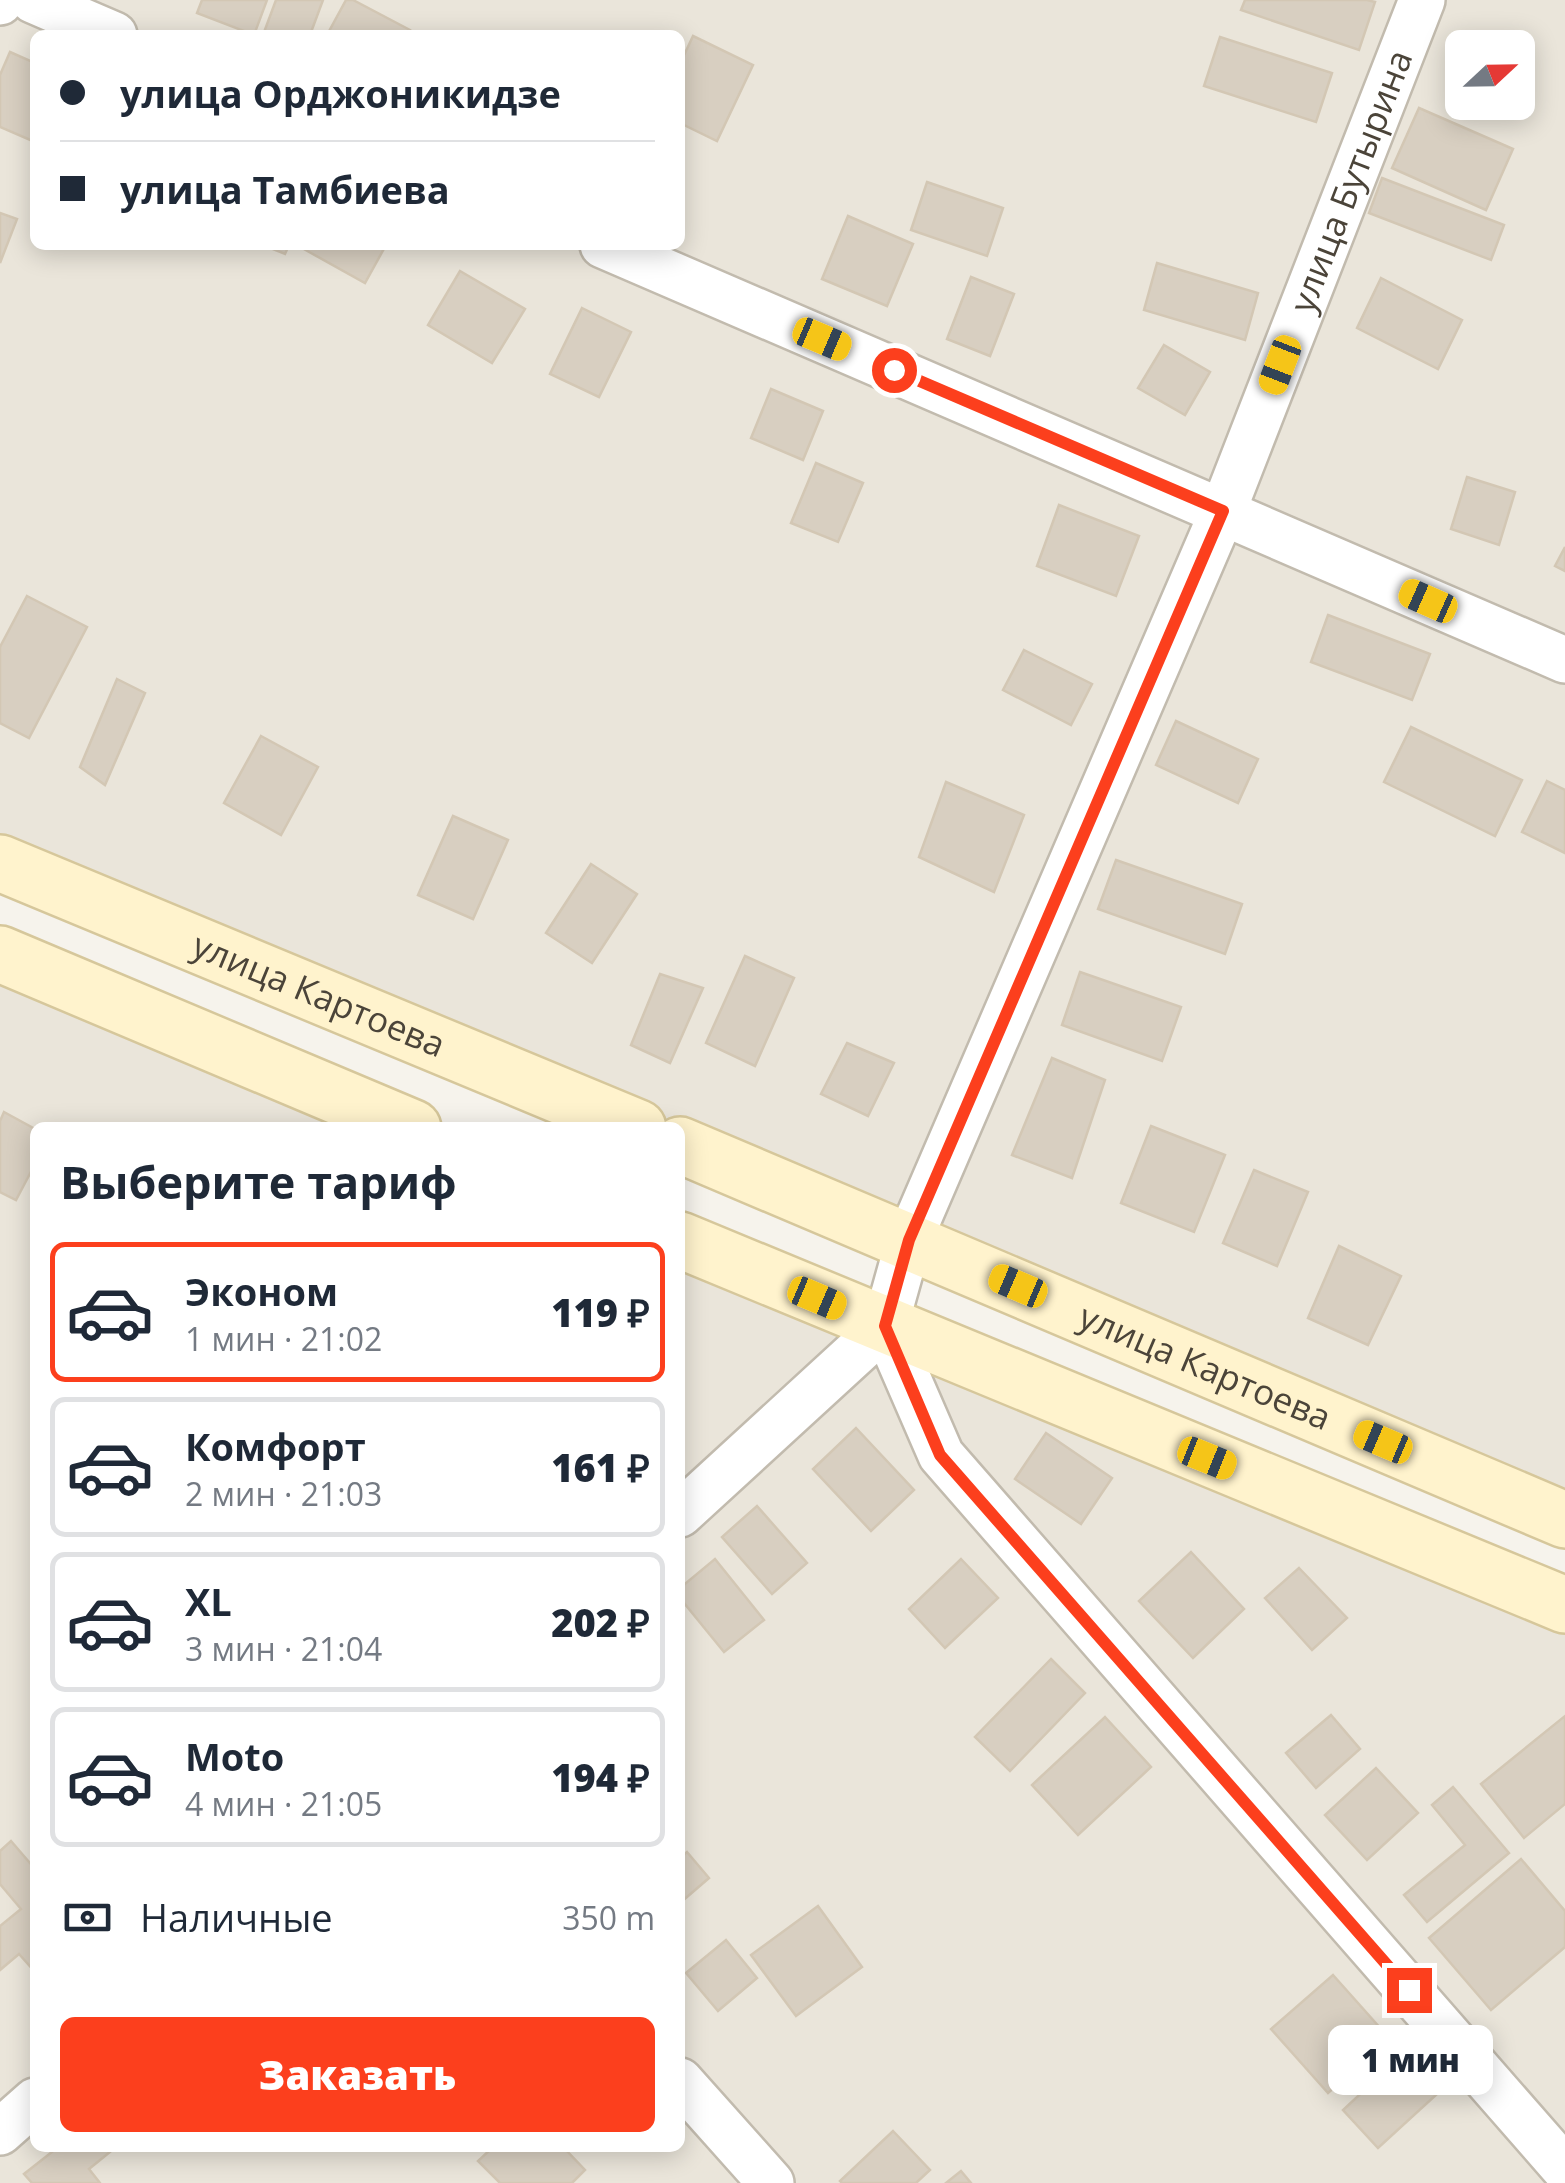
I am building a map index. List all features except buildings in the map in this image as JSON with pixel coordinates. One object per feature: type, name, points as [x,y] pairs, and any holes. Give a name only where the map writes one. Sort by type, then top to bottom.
[{"type":"main road","name":"улица Картоева","points":[[0,863],[624,1122]]},
{"type":"main road","points":[[0,954],[399,1122]]},
{"type":"main road","name":"улица Картоева","points":[[685,1147],[1565,1520]]},
{"type":"main road","points":[[685,1242],[1565,1605]]},
{"type":"street","points":[[32,0],[102,30]]},
{"type":"street","name":"улица Бутырина","points":[[885,1326],[909,1240],[1223,511],[1422,0]]},
{"type":"street","points":[[615,250],[1565,660]]},
{"type":"street","points":[[685,1509],[885,1326],[940,1455],[1565,2169]]},
{"type":"street","points":[[685,2087],[771,2183]]},
{"type":"street","points":[[0,2132],[30,2105]]},
{"type":"shaded area","points":[[0,0],[1565,0],[1565,1520],[685,1147],[685,1122],[626,1122],[0,863]]},
{"type":"shaded area","points":[[0,954],[401,1122],[30,1122],[30,2152],[685,2152],[685,1242],[1565,1605],[1565,2183],[0,2183]]},
{"type":"route","points":[[894,370],[1223,511],[909,1240],[885,1326],[940,1455],[1409,1990]]}]
